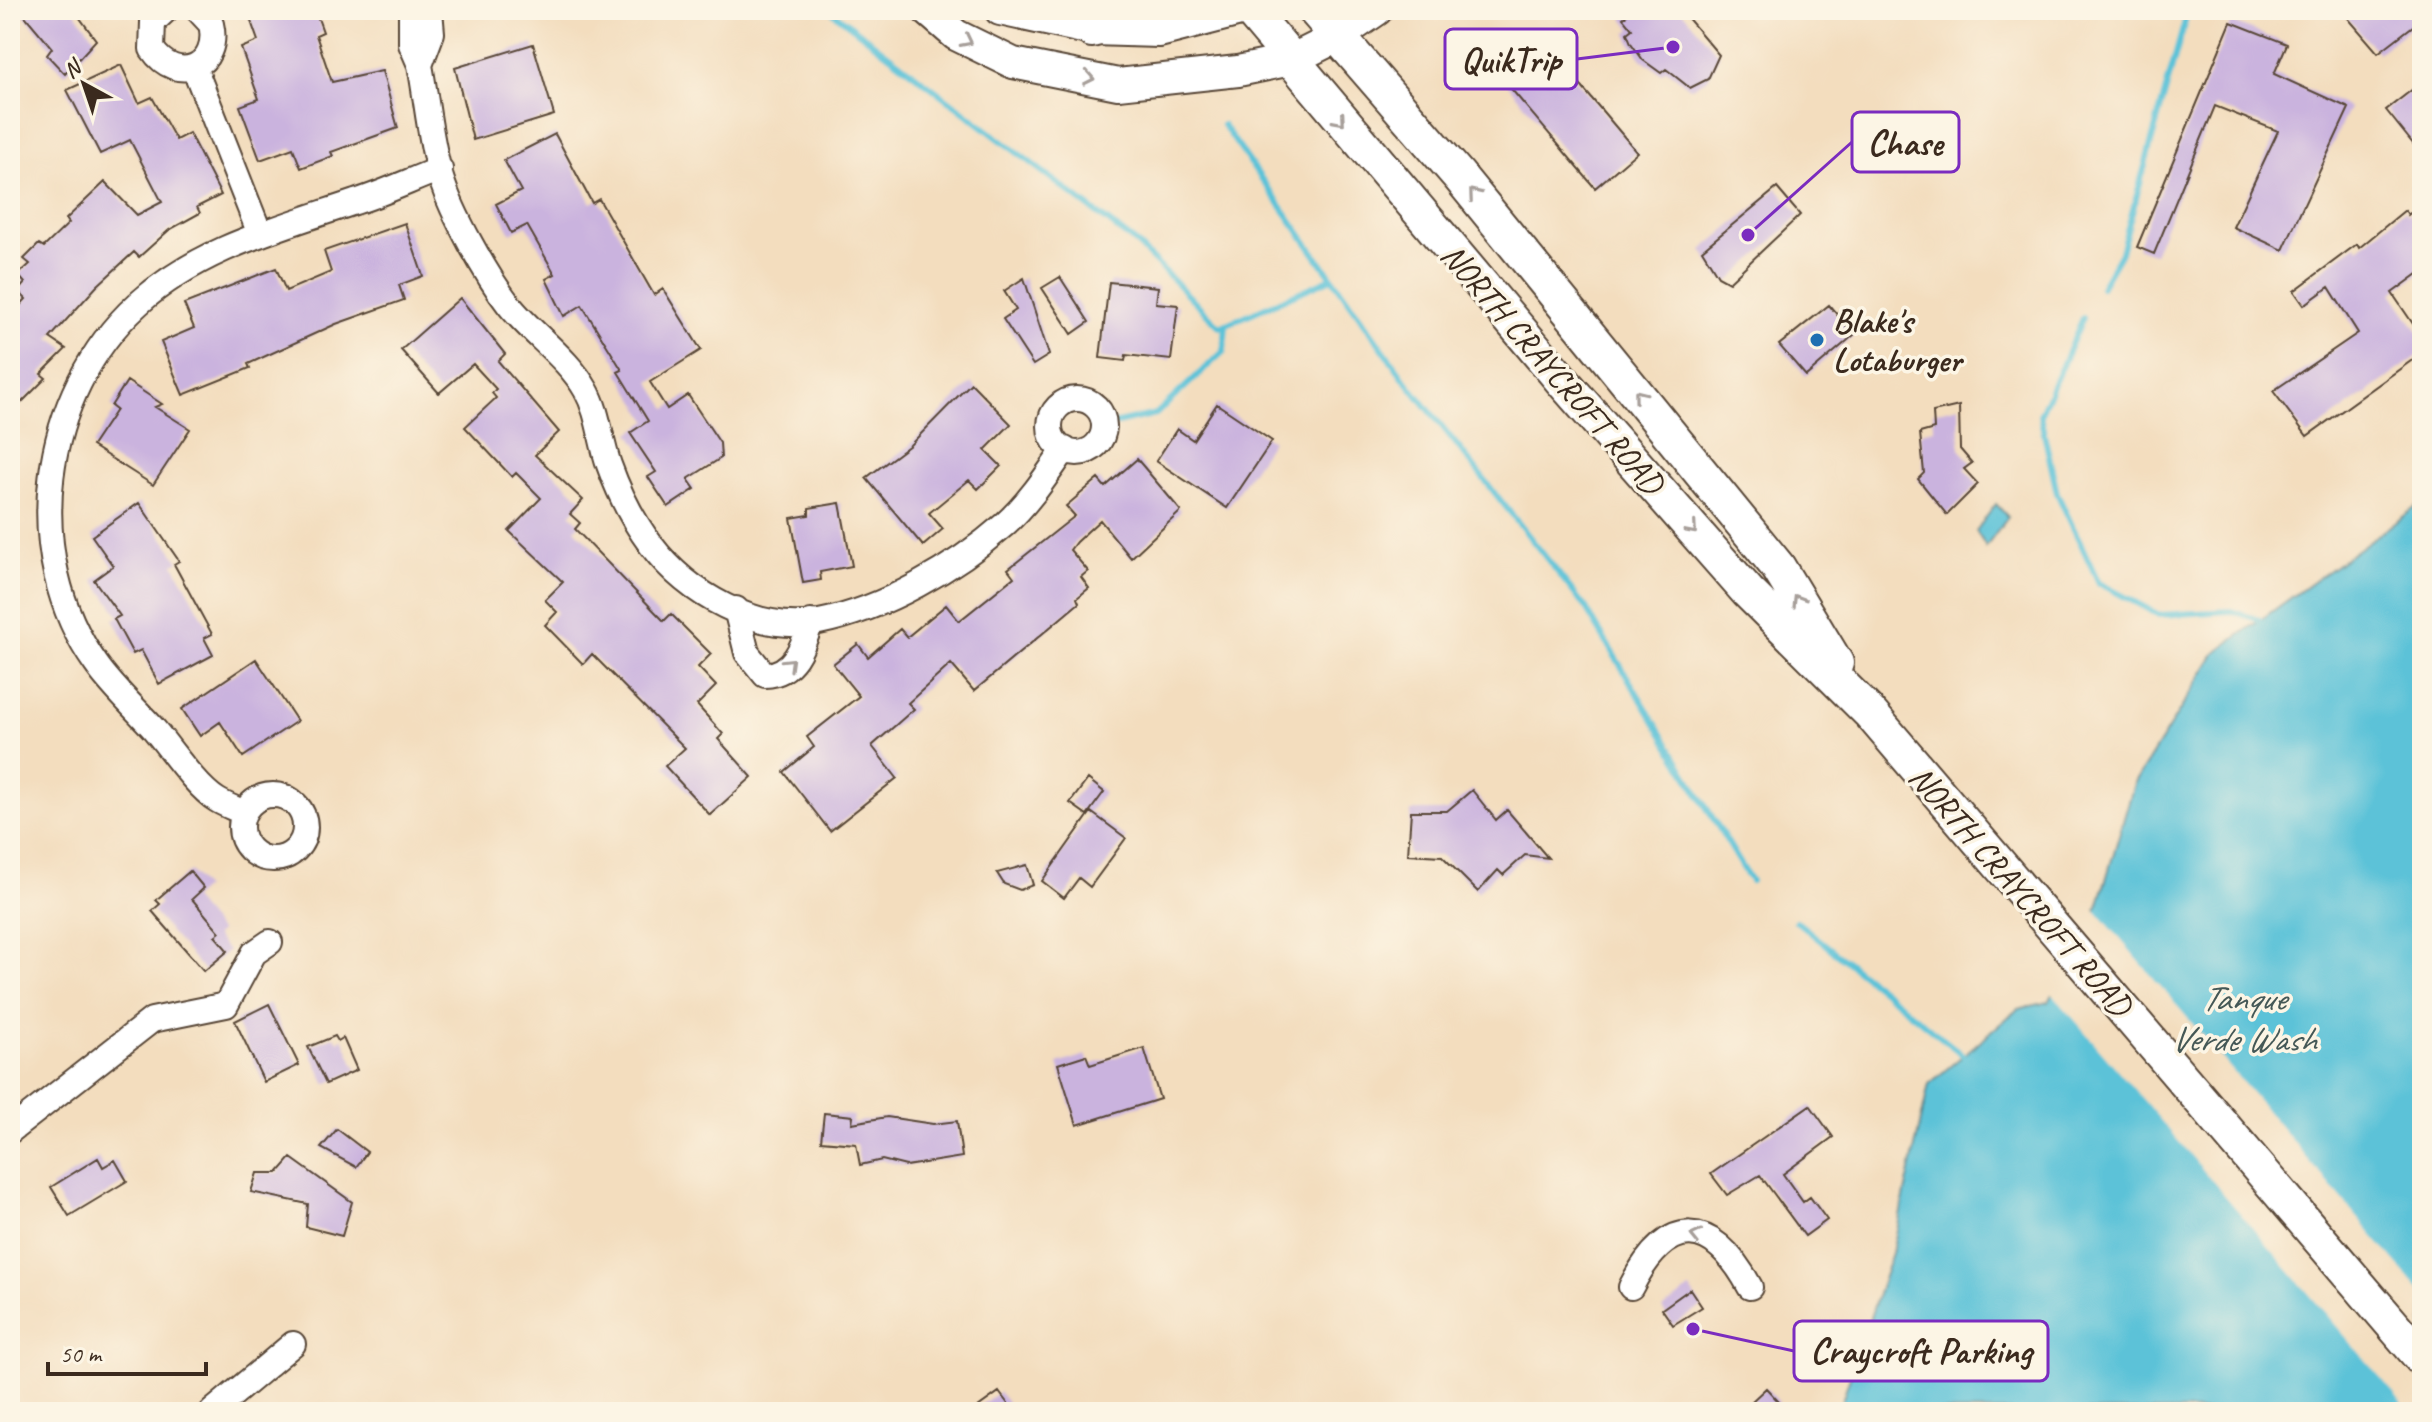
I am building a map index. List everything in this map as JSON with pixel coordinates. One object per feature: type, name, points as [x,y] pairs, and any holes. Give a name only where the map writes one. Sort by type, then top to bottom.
[{"type":"main road","points":[[1092,30],[1136,10]]},
{"type":"main road","name":"NORTH CRAYCROFT ROAD","points":[[1247,10],[1715,556],[1870,713],[2422,1359]]},
{"type":"main road","name":"NORTH CRAYCROFT ROAD","points":[[1315,10],[1468,187],[1778,567],[1870,713]]},
{"type":"street","points":[[166,10],[153,22],[152,49],[168,66],[181,69],[194,67],[204,60],[214,38],[211,24],[198,10]]},
{"type":"street","points":[[411,10],[411,44],[420,65],[440,169],[494,286],[526,327],[585,388],[596,414],[609,465],[632,518],[680,578],[714,600],[787,622],[811,622],[900,594],[952,565],[1006,523],[1065,449]]},
{"type":"street","points":[[420,65],[432,33],[430,10]]},
{"type":"street","points":[[927,10],[956,35],[1013,63],[1118,84],[1238,71],[1291,60],[1339,36],[1377,10]]},
{"type":"street","points":[[1000,10],[1092,30],[1159,32],[1247,10]]},
{"type":"street","points":[[194,67],[260,234]]},
{"type":"street","points":[[244,813],[215,799],[96,664],[77,629],[53,550],[50,470],[62,422],[82,378],[107,338],[136,305],[172,277],[260,234],[440,169]]},
{"type":"street","points":[[736,609],[747,653],[765,675],[777,674],[799,655],[811,622]]},
{"type":"street","points":[[10,1131],[152,1020],[226,1005],[254,953],[270,942]]},
{"type":"street","points":[[1631,1287],[1656,1248],[1673,1235],[1689,1231],[1708,1237],[1739,1266],[1750,1287]]},
{"type":"street","points":[[212,1412],[293,1344]]},
{"type":"water","name":"Tanque Verde Wash","points":[[2422,503],[2422,1410],[1838,1412],[1892,1253],[1929,1084],[2018,1009],[2049,1002],[2099,904],[2134,784],[2216,652]]},
{"type":"water","points":[[1996,504],[2008,517],[1986,547],[1976,531]]},
{"type":"pier","points":[[2093,907],[2422,1293],[2422,1412],[2410,1412],[2050,991]]},
{"type":"building","points":[[20,10],[74,10],[96,40],[65,74],[47,55],[52,48]]},
{"type":"building","points":[[247,10],[315,10],[323,32],[316,35],[332,82],[382,71],[398,128],[331,152],[333,156],[301,168],[293,148],[260,160],[240,106],[259,99],[241,48],[258,41]]},
{"type":"building","points":[[1633,10],[1681,10],[1719,55],[1708,79],[1690,88],[1666,69],[1661,73],[1643,60],[1631,43],[1627,33],[1632,29],[1623,18]]},
{"type":"building","points":[[2341,10],[2422,10],[2422,19],[2378,53]]},
{"type":"building","points":[[2231,22],[2287,44],[2274,74],[2349,108],[2283,250],[2233,227],[2278,131],[2215,106],[2154,254],[2137,247]]},
{"type":"building","points":[[1538,35],[1637,152],[1595,188],[1496,71]]},
{"type":"building","points":[[533,44],[554,115],[473,140],[455,68]]},
{"type":"building","points":[[121,65],[139,103],[152,97],[176,140],[189,133],[221,195],[197,207],[200,213],[169,230],[139,257],[134,252],[97,286],[50,338],[66,349],[41,374],[46,378],[10,414],[10,316],[26,299],[18,291],[25,283],[18,275],[30,264],[24,259],[39,244],[44,247],[69,223],[66,219],[105,182],[137,215],[162,202],[130,140],[100,154],[67,90]]},
{"type":"building","points":[[2422,82],[2422,155],[2386,110]]},
{"type":"building","points":[[555,134],[592,203],[599,199],[654,295],[663,289],[701,350],[650,382],[667,409],[688,395],[720,443],[721,458],[688,479],[695,489],[668,507],[648,477],[656,472],[630,433],[648,421],[618,372],[622,370],[582,305],[564,316],[546,279],[555,274],[527,225],[511,233],[496,204],[521,191],[504,160]]},
{"type":"building","points":[[1777,188],[1800,215],[1729,282],[1718,276],[1702,250]]},
{"type":"building","points":[[2422,203],[2422,271],[2392,293],[2422,337],[2422,353],[2307,436],[2273,391],[2358,333],[2329,287],[2304,305],[2294,291],[2357,244],[2359,248],[2405,210],[2408,215]]},
{"type":"building","points":[[405,223],[423,276],[399,285],[404,300],[336,324],[248,364],[250,368],[183,395],[161,342],[194,328],[184,304],[276,268],[286,291],[331,272],[324,251]]},
{"type":"building","points":[[1060,277],[1089,322],[1072,334],[1042,288]]},
{"type":"building","points":[[1024,278],[1049,355],[1033,365],[1003,319],[1016,310],[1004,291]]},
{"type":"building","points":[[1109,282],[1158,287],[1156,303],[1178,305],[1171,360],[1126,355],[1125,361],[1100,358]]},
{"type":"building","points":[[460,298],[505,354],[498,361],[559,432],[535,455],[583,500],[570,514],[580,523],[575,529],[664,621],[671,614],[711,654],[698,667],[716,686],[697,705],[723,734],[718,739],[752,777],[710,815],[665,766],[685,748],[592,654],[583,664],[545,625],[557,612],[545,600],[563,582],[509,531],[541,498],[516,473],[512,477],[465,427],[496,398],[492,393],[496,389],[473,364],[439,393],[401,350]]},
{"type":"building","name":"Blake's Lotaburger","points":[[1829,305],[1854,335],[1806,376],[1779,345]]},
{"type":"building","points":[[127,381],[162,404],[155,407],[190,429],[153,485],[92,446],[116,410],[111,406]]},
{"type":"building","points":[[971,383],[1011,424],[985,450],[1001,466],[978,489],[969,480],[929,513],[943,529],[923,546],[866,478],[910,445]]},
{"type":"building","points":[[1217,404],[1272,441],[1227,508],[1156,461],[1177,429],[1193,440]]},
{"type":"building","points":[[1959,406],[1960,449],[1972,463],[1964,469],[1978,484],[1947,515],[1918,479],[1924,473],[1920,433],[1934,429],[1933,412]]},
{"type":"building","points":[[1137,459],[1181,511],[1131,558],[1100,520],[1070,550],[1088,571],[1081,577],[1089,588],[1077,598],[1079,603],[974,691],[951,664],[908,703],[914,709],[872,746],[897,778],[830,831],[784,772],[814,747],[807,737],[859,696],[833,664],[858,644],[868,657],[900,629],[907,637],[946,605],[959,621],[1014,577],[1008,569],[1075,516],[1066,506],[1098,479],[1105,487]]},
{"type":"building","points":[[139,503],[179,561],[174,564],[212,634],[204,638],[213,655],[159,684],[141,650],[133,654],[114,619],[120,616],[94,580],[113,566],[92,536]]},
{"type":"building","points":[[840,503],[852,566],[820,572],[821,580],[803,583],[791,518],[809,515],[809,508]]},
{"type":"building","points":[[256,659],[297,721],[243,757],[220,722],[200,736],[182,709]]},
{"type":"building","points":[[1088,779],[1104,792],[1087,815],[1070,803]]},
{"type":"building","points":[[1472,790],[1496,820],[1507,810],[1548,858],[1525,855],[1503,875],[1498,870],[1478,892],[1442,856],[1408,854],[1411,811],[1447,811]]},
{"type":"building","points":[[1091,812],[1126,838],[1090,887],[1079,878],[1064,898],[1042,881]]},
{"type":"building","points":[[1027,865],[1033,885],[1020,890],[1004,884],[997,873]]},
{"type":"building","points":[[190,871],[204,888],[192,899],[220,932],[215,936],[228,951],[204,971],[152,911],[160,904],[156,900]]},
{"type":"building","points":[[269,1004],[299,1065],[264,1082],[235,1021]]},
{"type":"building","points":[[335,1036],[338,1041],[343,1038],[357,1070],[326,1084],[308,1047]]},
{"type":"building","points":[[1144,1048],[1160,1099],[1077,1125],[1058,1064],[1086,1055],[1090,1065]]},
{"type":"building","points":[[1810,1105],[1833,1137],[1783,1174],[1803,1202],[1810,1197],[1827,1220],[1805,1236],[1760,1175],[1727,1195],[1711,1174]]},
{"type":"building","points":[[824,1113],[853,1116],[852,1123],[887,1117],[933,1124],[957,1121],[962,1157],[906,1166],[882,1160],[860,1165],[856,1144],[821,1141]]},
{"type":"building","points":[[337,1129],[367,1152],[356,1167],[321,1148]]},
{"type":"building","points":[[98,1158],[103,1167],[115,1160],[127,1181],[69,1216],[51,1187]]},
{"type":"building","points":[[291,1158],[352,1202],[342,1236],[306,1227],[308,1204],[251,1192],[257,1173],[278,1173]]},
{"type":"building","points":[[1690,1289],[1702,1307],[1673,1325],[1662,1309]]},
{"type":"building","points":[[1766,1388],[1779,1402],[1768,1412],[1762,1412],[1752,1401]]},
{"type":"building","points":[[999,1392],[1014,1412],[971,1412]]},
{"type":"waterway","points":[[830,10],[1136,243],[1220,327],[1332,278]]},
{"type":"waterway","points":[[2101,287],[2121,252],[2188,10]]},
{"type":"waterway","points":[[1223,125],[1403,377],[1585,607],[1751,881]]},
{"type":"waterway","points":[[2083,318],[2040,415],[2057,493],[2099,583],[2159,615],[2232,611],[2260,620],[2263,628]]},
{"type":"waterway","points":[[1113,424],[1156,414],[1224,351],[1226,324]]},
{"type":"waterway","points":[[1796,921],[1968,1059]]},
{"type":"place","name":"QuikTrip","points":[[1673,47]]},
{"type":"place","name":"Chase","points":[[1748,235]]},
{"type":"place","name":"Blake's Lotaburger","points":[[1817,340]]},
{"type":"place","name":"Craycroft Parking","points":[[1693,1329]]}]
